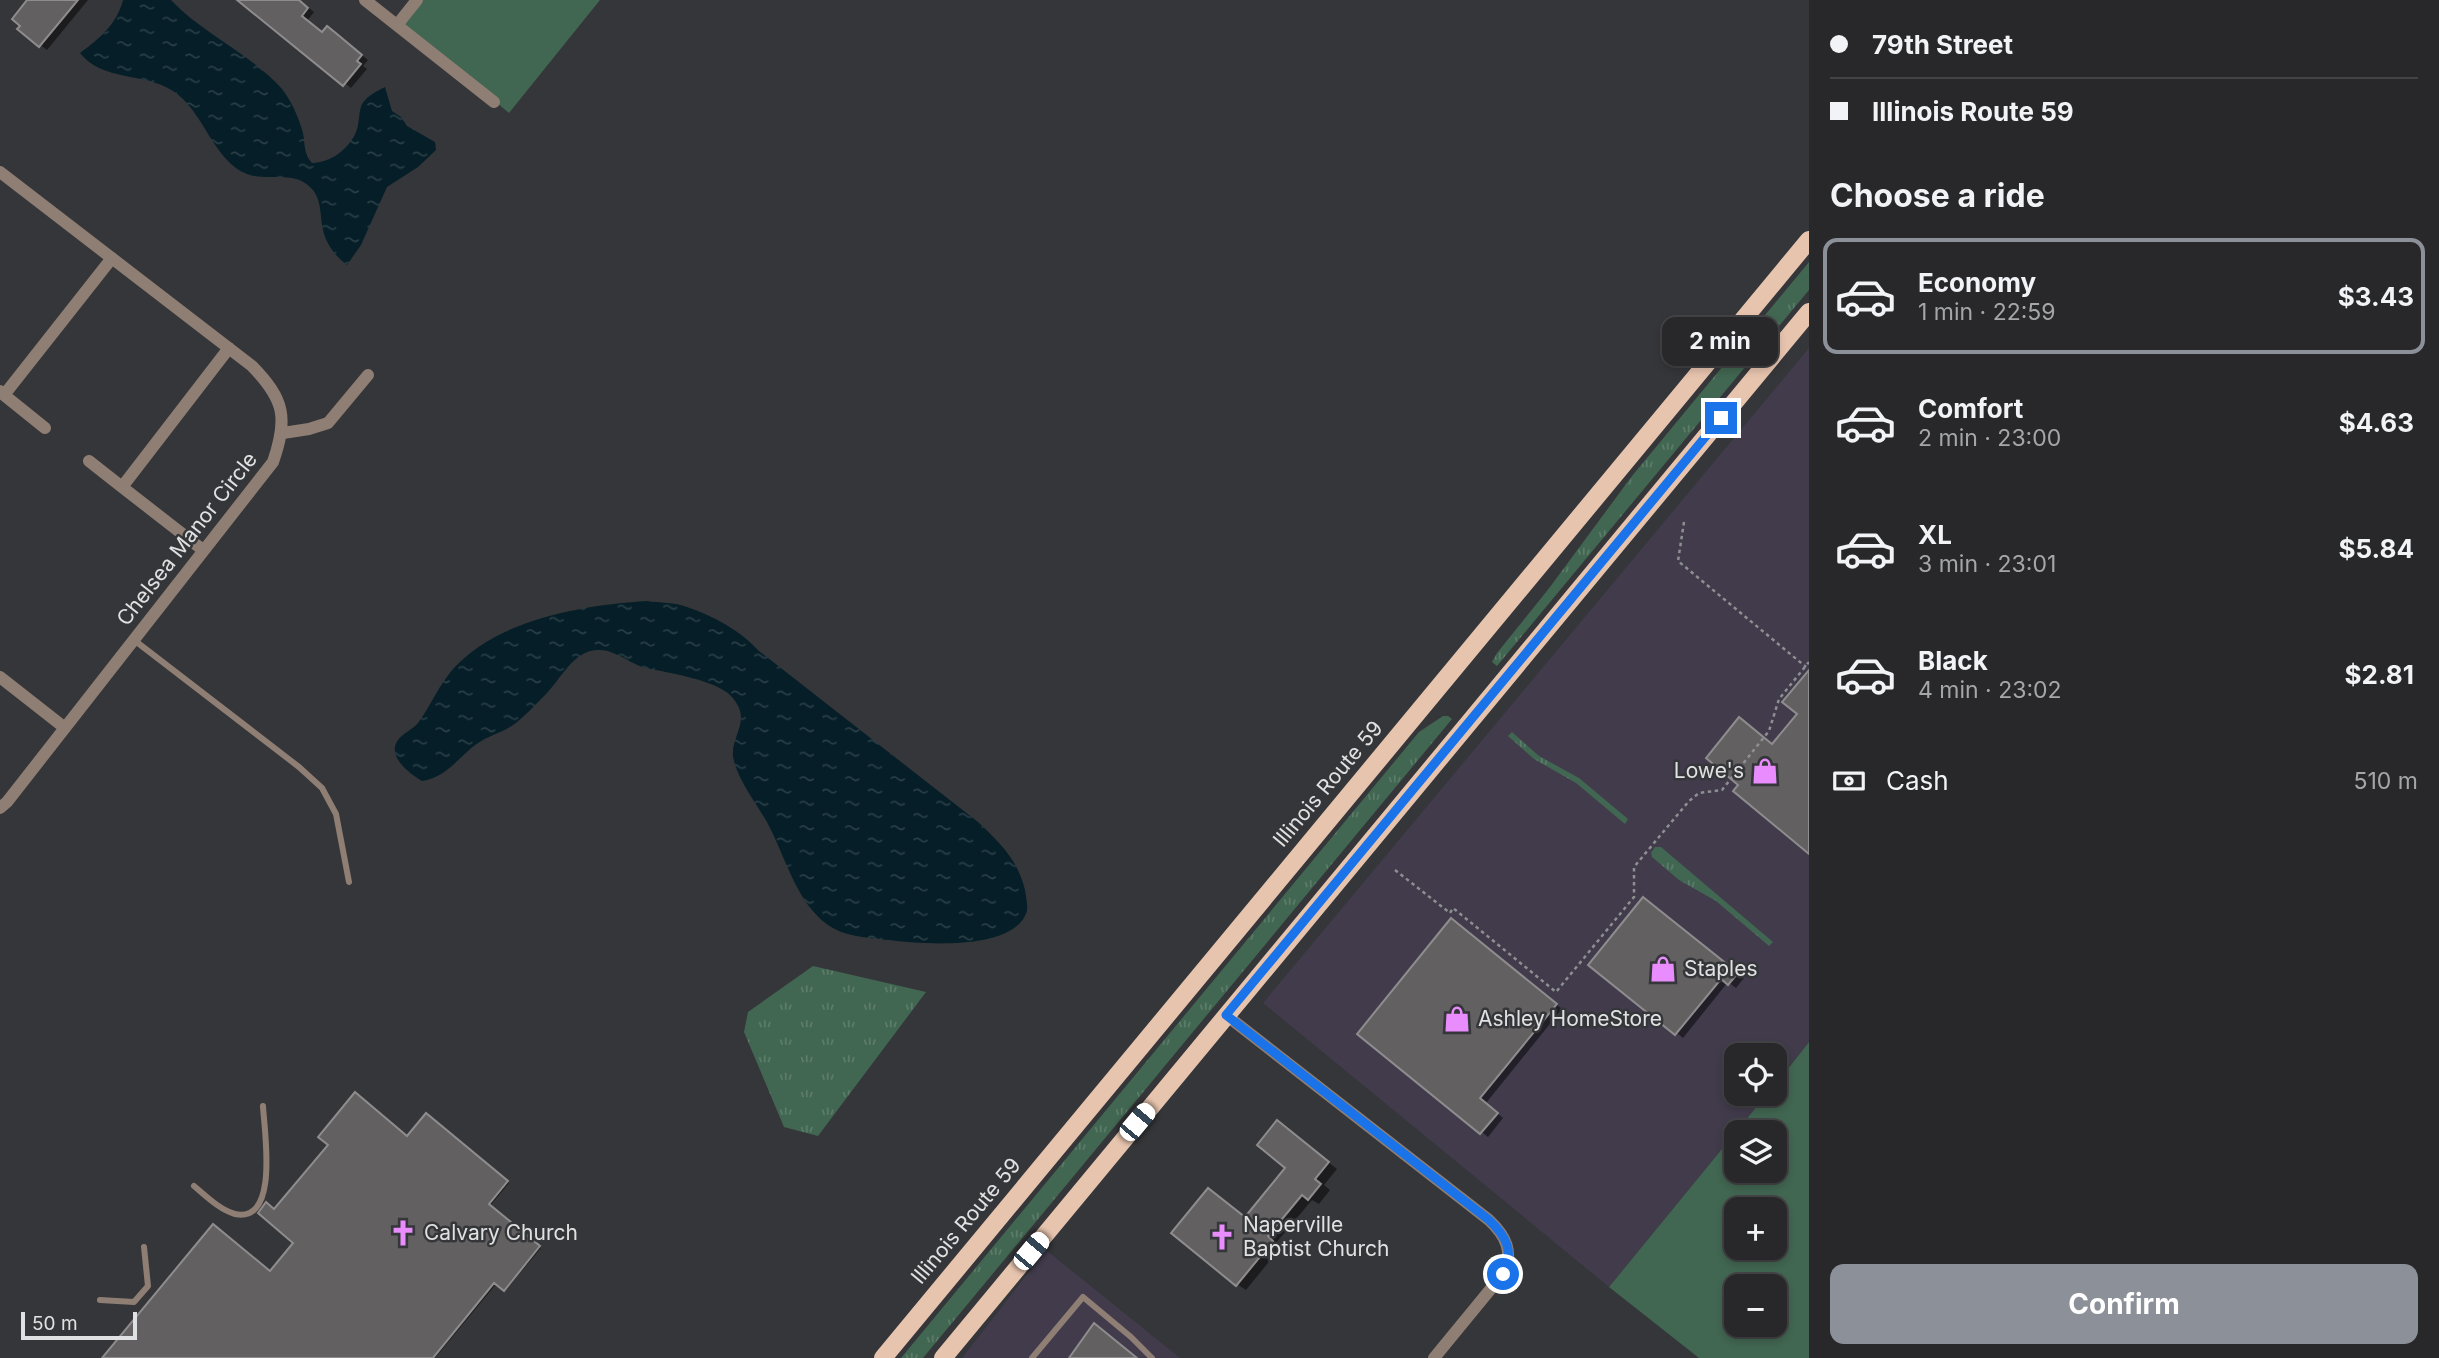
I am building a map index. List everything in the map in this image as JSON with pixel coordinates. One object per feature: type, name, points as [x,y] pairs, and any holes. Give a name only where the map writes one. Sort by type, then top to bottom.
[{"type":"main road","name":"Illinois Route 59","points":[[883,1358],[1809,240]]},
{"type":"main road","points":[[943,1358],[1809,312]]},
{"type":"street","points":[[365,0],[494,102]]},
{"type":"street","points":[[397,25],[417,0]]},
{"type":"street","points":[[0,172],[252,366],[270,384],[281,409],[283,433],[309,429],[328,422],[368,375]]},
{"type":"street","points":[[45,428],[2,393],[112,258]]},
{"type":"street","points":[[122,486],[229,348]]},
{"type":"street","name":"Chelsea Manor Circle","points":[[0,808],[8,802],[273,462],[283,433]]},
{"type":"street","points":[[89,461],[203,550]]},
{"type":"street","points":[[0,677],[65,728]]},
{"type":"street","points":[[1226,1015],[1489,1220],[1502,1233],[1509,1249],[1507,1266],[1498,1281],[1434,1358]]},
{"type":"lane","points":[[134,639],[299,767],[322,789],[336,814],[349,882]]},
{"type":"lane","points":[[194,1186],[216,1204],[237,1214],[252,1212],[259,1205],[265,1190],[267,1162],[263,1106]]},
{"type":"lane","points":[[100,1300],[134,1302],[148,1286],[144,1247]]},
{"type":"lane","points":[[1032,1358],[1083,1297],[1152,1358]]},
{"type":"path","points":[[1684,522],[1678,561],[1805,667]]},
{"type":"path","points":[[1395,870],[1450,913],[1453,908],[1556,992],[1634,897],[1634,867],[1689,801],[1699,793],[1722,790],[1769,731],[1779,699],[1809,662]]},
{"type":"shaded area","points":[[1809,348],[1809,1042],[1787,1069],[1787,1043],[1724,1043],[1724,1106],[1757,1106],[1746,1120],[1724,1120],[1724,1147],[1609,1287],[1263,1003]]},
{"type":"shaded area","points":[[1046,1250],[1180,1358],[962,1358]]},
{"type":"green space","points":[[420,0],[600,0],[509,113],[401,24]]},
{"type":"green space","points":[[1809,262],[1809,290],[1497,666],[1492,662],[1497,653],[1550,587],[1632,476]]},
{"type":"green space","points":[[1443,716],[1452,719],[923,1358],[901,1358],[1419,732]]},
{"type":"green space","points":[[1512,732],[1539,756],[1579,778],[1628,819],[1625,824],[1576,783],[1534,759],[1508,736]]},
{"type":"green space","points":[[1655,847],[1661,847],[1773,942],[1769,946],[1716,901],[1679,880],[1652,857],[1651,853]]},
{"type":"green space","points":[[813,966],[926,992],[818,1136],[784,1127],[744,1032],[748,1012]]},
{"type":"green space","points":[[1809,1042],[1809,1358],[1699,1358],[1609,1287],[1724,1147],[1724,1183],[1787,1183],[1787,1120],[1746,1120],[1757,1106],[1787,1106],[1787,1070]]},
{"type":"water","points":[[123,0],[171,0],[198,24],[269,76],[289,98],[303,133],[306,153],[312,163],[332,158],[344,149],[356,132],[362,104],[369,96],[385,87],[392,111],[401,117],[407,126],[435,142],[436,150],[418,167],[387,187],[361,245],[347,265],[335,254],[326,240],[318,198],[305,183],[292,178],[254,176],[235,168],[225,158],[193,111],[173,91],[149,81],[112,73],[89,62],[80,53],[112,24]]},
{"type":"water","points":[[647,601],[682,605],[735,630],[978,822],[1007,853],[1022,879],[1027,911],[1019,924],[1005,933],[986,939],[943,943],[903,942],[858,936],[828,925],[817,916],[800,893],[769,826],[737,770],[733,752],[741,714],[731,696],[704,681],[646,668],[604,650],[589,652],[574,660],[520,720],[478,743],[439,775],[422,781],[397,758],[395,746],[398,740],[418,723],[448,675],[472,652],[493,638],[543,618],[570,611]]},
{"type":"building","points":[[27,0],[78,0],[39,47],[17,29],[20,26],[12,19]]},
{"type":"building","points":[[237,0],[299,0],[308,8],[302,16],[322,32],[327,26],[337,34],[362,55],[357,61],[361,64],[343,86]]},
{"type":"building","name":"Lowe's","points":[[1809,670],[1809,854],[1733,791],[1738,785],[1706,758],[1739,717],[1772,744],[1797,714],[1782,702]]},
{"type":"building","name":"Staples","points":[[1643,897],[1738,973],[1728,985],[1721,979],[1675,1035],[1588,965]]},
{"type":"building","name":"Ashley HomeStore","points":[[1451,918],[1557,1004],[1480,1098],[1498,1113],[1480,1134],[1357,1034]]},
{"type":"building","name":"Calvary Church","points":[[355,1092],[407,1136],[426,1113],[508,1181],[489,1204],[540,1246],[504,1291],[494,1283],[433,1358],[102,1358],[213,1224],[270,1271],[293,1243],[258,1213],[266,1202],[274,1209],[328,1145],[318,1137]]},
{"type":"building","points":[[1277,1120],[1329,1162],[1315,1179],[1321,1184],[1308,1200],[1302,1195],[1268,1236],[1273,1241],[1236,1286],[1171,1233],[1208,1188],[1245,1217],[1285,1168],[1257,1145]]},
{"type":"building","points":[[1094,1323],[1137,1358],[1069,1358]]},
{"type":"place","name":"Lowe's","points":[[1765,771]]},
{"type":"place","name":"Staples","points":[[1663,969]]},
{"type":"place","name":"Ashley HomeStore","points":[[1457,1019]]},
{"type":"place","name":"Calvary Church","points":[[403,1233]]},
{"type":"place","name":"Naperville Baptist Church","points":[[1222,1237]]},
{"type":"route","points":[[1503,1274],[1509,1258],[1509,1249],[1502,1233],[1489,1220],[1226,1015],[1721,418]]}]
